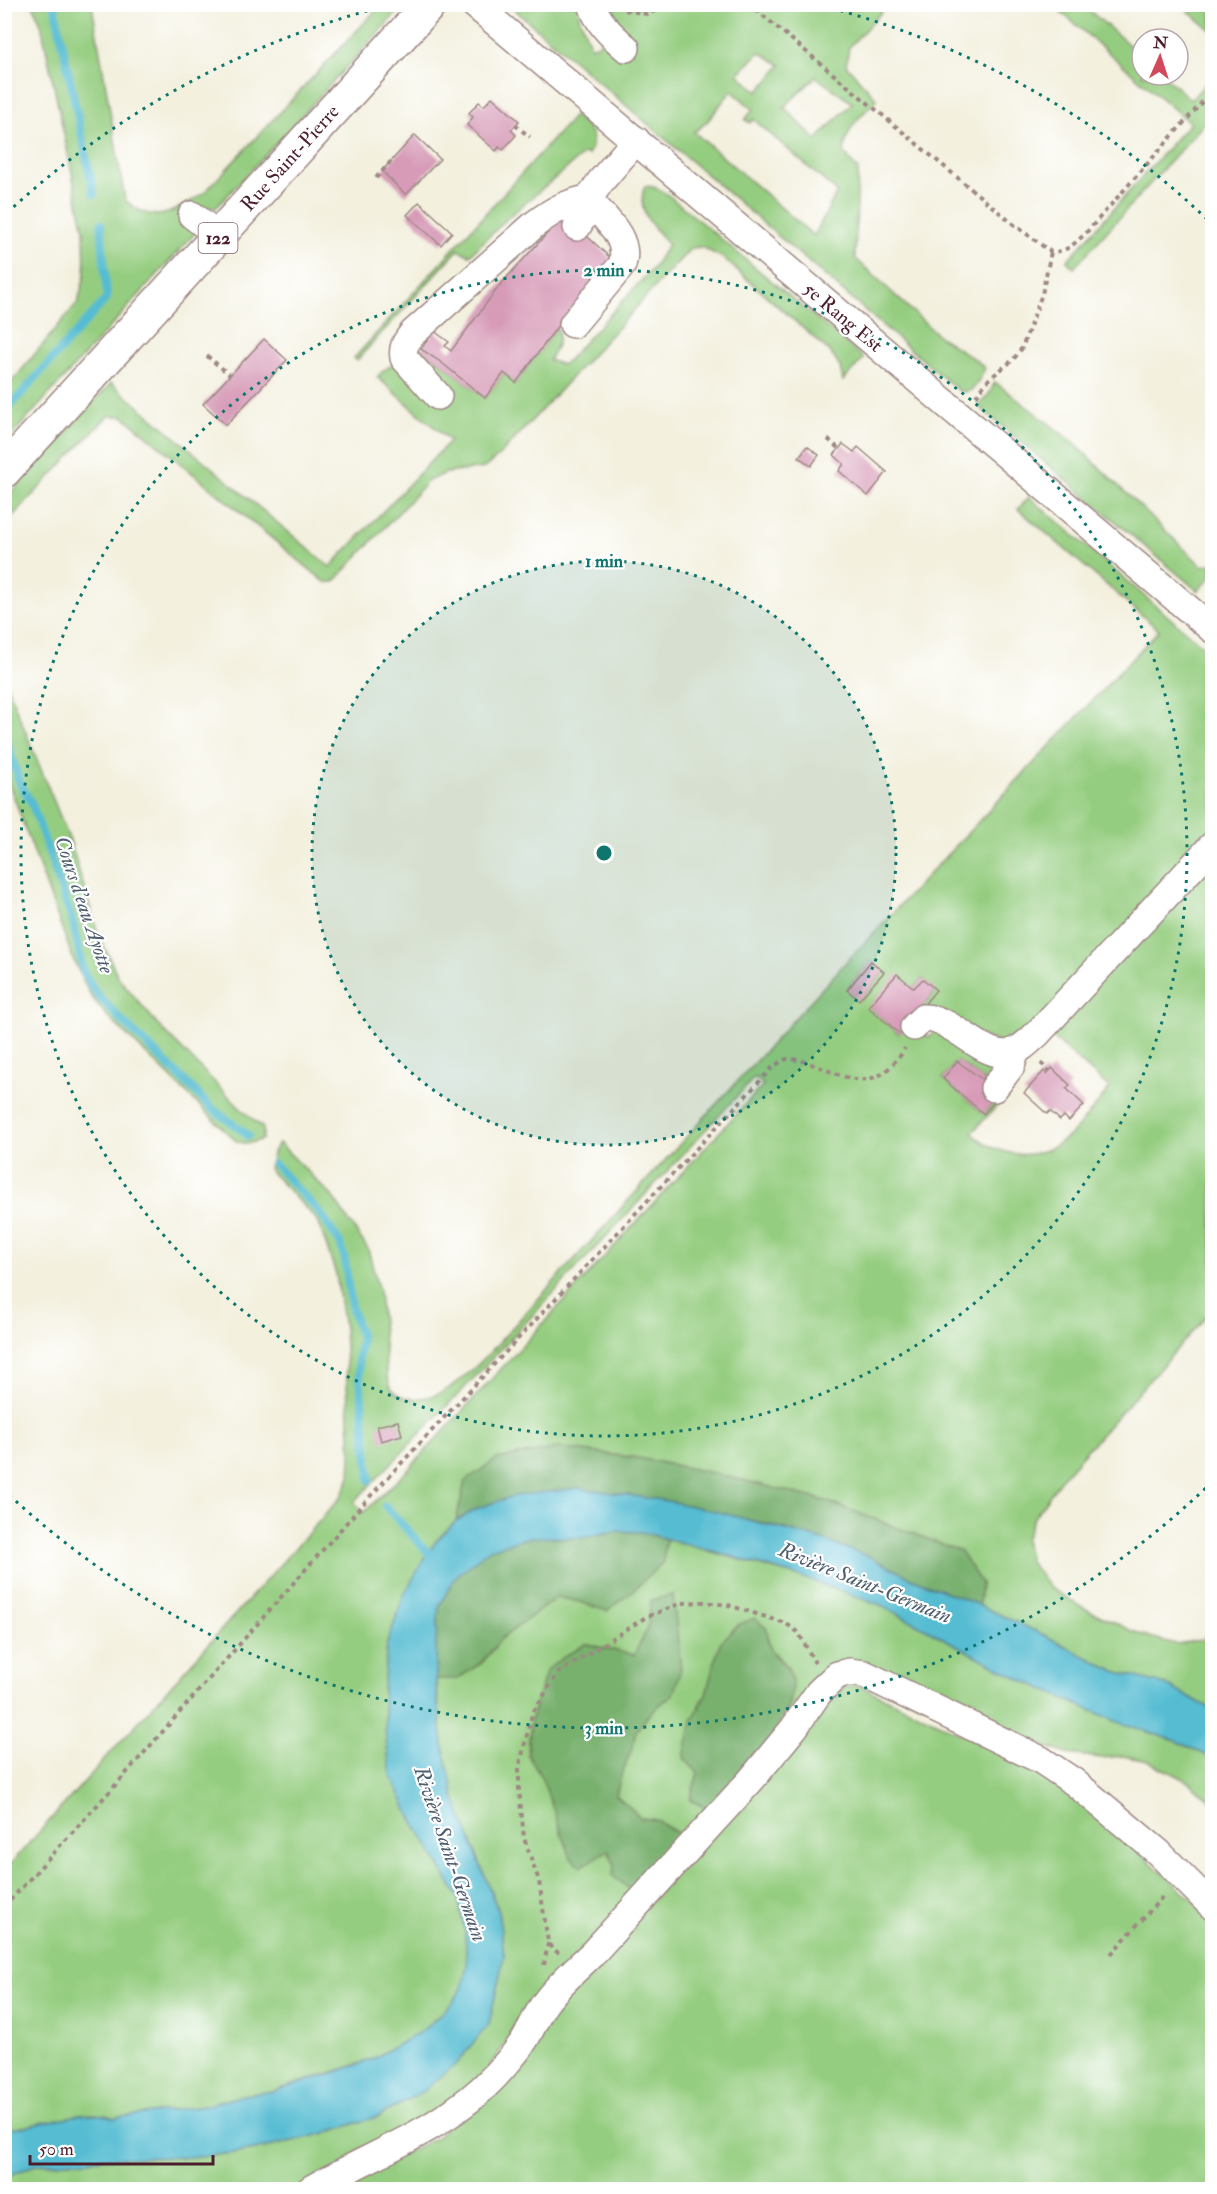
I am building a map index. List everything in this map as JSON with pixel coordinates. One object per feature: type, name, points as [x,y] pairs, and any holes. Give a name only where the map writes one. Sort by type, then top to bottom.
[{"type":"main road","name":"Rue Saint-Pierre","points":[[4,471],[430,4]]},
{"type":"street","name":"5e Rang Est","points":[[483,7],[636,140],[1212,629]]},
{"type":"street","points":[[593,8],[609,33],[626,48]]},
{"type":"street","points":[[577,227],[585,214],[588,199],[636,140]]},
{"type":"street","points":[[573,324],[622,265],[625,249],[621,237],[588,199]]},
{"type":"street","points":[[438,396],[404,358],[405,343],[413,333],[534,224],[556,208],[588,199]]},
{"type":"street","points":[[192,215],[219,236]]},
{"type":"street","points":[[914,1027],[922,1018],[932,1018],[951,1026],[997,1053],[1009,1053],[1016,1050],[1037,1034],[1212,846]]},
{"type":"street","points":[[994,1088],[1011,1066],[1016,1050]]},
{"type":"street","points":[[311,2189],[435,2125],[462,2106],[495,2076],[524,2041],[543,2005],[564,1980],[751,1780],[828,1683],[837,1675],[849,1672],[864,1674],[1041,1760],[1074,1782],[1158,1852],[1212,1906]]},
{"type":"path","points":[[593,8],[647,14],[673,4]]},
{"type":"path","points":[[749,4],[1012,223],[1052,252],[1069,249],[1085,234],[1212,91]]},
{"type":"path","points":[[515,125],[530,137]]},
{"type":"path","points":[[376,178],[394,158]]},
{"type":"path","points":[[957,413],[980,392],[989,379],[1013,360],[1022,348],[1042,294],[1052,252]]},
{"type":"path","points":[[207,356],[230,375]]},
{"type":"path","points":[[828,439],[839,449]]},
{"type":"path","points":[[4,1907],[121,1779],[363,1504],[772,1068],[785,1059],[797,1060],[837,1075],[870,1079],[886,1072],[902,1055],[914,1027]]},
{"type":"path","points":[[585,1960],[563,1956],[552,1949],[548,1942],[539,1881],[524,1838],[519,1790],[519,1768],[532,1714],[558,1672],[646,1617],[682,1603],[703,1602],[728,1605],[785,1623],[798,1632],[828,1683]]},
{"type":"path","points":[[1111,1954],[1182,1875]]},
{"type":"green space","points":[[33,5],[92,5],[125,200],[146,213],[155,215],[174,211],[204,193],[381,5],[404,5],[216,208],[189,206],[196,232],[5,443],[5,390],[78,302],[85,275],[84,231],[41,24]]},
{"type":"green space","points":[[509,5],[577,5],[591,47],[599,44],[613,22],[602,5],[888,5],[849,47],[846,65],[877,99],[851,129],[845,144],[844,153],[858,170],[855,258],[940,337],[985,368],[973,389],[959,391]],"holes":[[[760,52],[781,65],[758,92],[738,74]],[[816,77],[852,103],[816,140],[784,107]],[[732,91],[753,109],[745,120],[750,123],[753,119],[837,192],[814,236],[694,132],[710,118]]]},
{"type":"green space","points":[[1053,5],[1083,5],[1130,46],[1130,71]]},
{"type":"green space","points":[[1180,5],[1212,5],[1212,31],[1183,7]]},
{"type":"green space","points":[[1212,76],[1212,115],[1074,268],[1067,261],[1190,123],[1148,87],[1176,87],[1191,100]]},
{"type":"green space","points":[[575,115],[591,133],[592,142],[588,155],[585,153],[511,215],[470,255],[458,250],[357,360],[354,358]]},
{"type":"green space","points":[[645,186],[654,187],[667,194],[864,358],[843,381],[840,367],[830,352],[723,258],[702,247],[691,248],[501,454],[484,468],[446,473],[428,481],[334,582],[325,582],[123,416],[108,416],[5,524],[4,500],[111,383],[330,567],[450,441],[377,377],[394,364],[414,358],[418,347],[442,363],[485,398],[504,373],[516,383],[557,327],[558,340],[549,360],[563,365],[654,267],[668,244],[647,218],[642,203]]},
{"type":"green space","points":[[995,382],[1074,443],[1202,566],[1212,564],[1212,576],[1198,591],[978,406],[989,394]]},
{"type":"green space","points":[[1029,497],[1212,654],[1212,832],[1037,1026],[1008,1046],[919,1011],[936,991],[923,979],[914,988],[869,1007],[899,1034],[910,1021],[929,1037],[935,1030],[1002,1070],[989,1084],[957,1061],[943,1079],[984,1114],[1001,1093],[1006,1096],[972,1133],[982,1141],[998,1150],[1017,1154],[1033,1154],[1047,1150],[1071,1134],[1110,1088],[1046,1032],[1212,852],[1212,1310],[1062,1478],[1033,1519],[1025,1540],[1030,1562],[1050,1588],[1084,1608],[1139,1634],[1176,1644],[1202,1640],[1212,1631],[1212,1709],[1166,1685],[1111,1670],[979,1605],[981,1583],[959,1551],[826,1501],[713,1473],[638,1458],[559,1448],[497,1459],[466,1481],[456,1521],[436,1541],[404,1595],[387,1644],[383,1691],[391,1775],[407,1810],[458,1897],[465,1932],[467,1965],[462,1989],[452,2003],[422,2031],[371,2060],[274,2091],[243,2095],[205,2106],[114,2118],[90,2114],[5,2129],[4,1871],[341,1497],[350,1477],[351,1456],[344,1328],[336,1274],[318,1221],[269,1168],[274,1150],[279,1143],[332,1196],[368,1249],[379,1291],[387,1376],[392,1389],[404,1397],[420,1398],[436,1395],[459,1381],[478,1365],[849,959],[1159,630],[1018,509]],"holes":[[[871,961],[884,972],[860,1000],[847,989]],[[755,1077],[763,1085],[406,1472],[364,1512],[354,1502],[474,1378]]]},
{"type":"green space","points":[[5,681],[70,841],[97,930],[118,977],[159,1026],[241,1109],[263,1128],[263,1139],[247,1144],[236,1141],[108,1017],[90,995],[73,959],[5,773]]},
{"type":"green space","points":[[559,1448],[638,1458],[713,1473],[826,1501],[960,1551],[981,1583],[979,1605],[911,1578],[870,1557],[820,1539],[668,1501],[579,1488],[478,1508],[456,1521],[465,1481],[497,1459]]},
{"type":"green space","points":[[614,1531],[642,1532],[666,1539],[663,1562],[607,1611],[557,1597],[501,1639],[482,1662],[457,1679],[436,1679],[439,1607],[455,1577],[489,1549],[530,1537],[583,1538]]},
{"type":"green space","points":[[666,1539],[801,1577],[881,1605],[1018,1678],[1115,1721],[1176,1741],[1212,1758],[1212,1801],[1185,1780],[1148,1761],[1123,1756],[1102,1758],[1067,1754],[825,1670],[780,1720],[791,1701],[789,1669],[769,1647],[767,1629],[720,1643],[706,1694],[692,1721],[698,1773],[690,1800],[711,1810],[685,1838],[656,1820],[641,1818],[616,1795],[636,1731],[650,1713],[673,1694],[647,1630],[634,1655],[586,1644],[547,1670],[531,1719],[528,1755],[542,1778],[554,1807],[561,1833],[596,1856],[608,1850],[614,1865],[635,1894],[524,2009],[489,2069],[465,2091],[313,2189],[5,2190],[5,2177],[35,2165],[108,2158],[200,2157],[255,2150],[322,2134],[379,2116],[422,2092],[489,2024],[504,1955],[498,1910],[455,1799],[443,1745],[436,1679],[457,1679],[482,1663],[501,1639],[557,1597],[580,1602],[630,1593],[663,1562]]},
{"type":"green space","points":[[673,1595],[681,1669],[673,1694],[650,1713],[636,1731],[616,1795],[641,1818],[656,1820],[685,1838],[635,1894],[613,1876],[614,1865],[608,1850],[581,1867],[571,1858],[542,1778],[528,1755],[531,1719],[547,1670],[586,1644],[634,1655],[647,1630],[651,1600]]},
{"type":"green space","points":[[755,1618],[767,1629],[768,1643],[772,1651],[791,1676],[791,1692],[777,1729],[750,1766],[711,1810],[690,1800],[698,1773],[684,1758],[692,1721],[706,1694],[720,1643],[738,1625]]},
{"type":"green space","points":[[858,1685],[1041,1772],[1092,1809],[1190,1898],[1212,1922],[1212,2189],[329,2190],[436,2138],[783,1758],[844,1687]]},
{"type":"water","name":"Rivière Saint-Germain","points":[[579,1488],[668,1501],[719,1512],[820,1539],[870,1557],[911,1578],[979,1605],[1046,1636],[1111,1670],[1166,1685],[1212,1709],[1212,1758],[1176,1741],[1115,1721],[1018,1678],[881,1605],[801,1577],[723,1554],[642,1532],[614,1531],[583,1538],[530,1537],[490,1549],[455,1577],[439,1607],[436,1639],[436,1686],[443,1745],[455,1799],[498,1911],[504,1955],[489,2024],[456,2064],[422,2092],[379,2116],[322,2134],[255,2150],[200,2157],[108,2158],[35,2165],[5,2177],[5,2129],[89,2114],[114,2118],[205,2106],[243,2095],[274,2091],[371,2060],[422,2031],[452,2003],[462,1989],[467,1965],[465,1932],[458,1897],[407,1810],[391,1775],[383,1691],[387,1644],[404,1595],[420,1566],[436,1541],[456,1521],[478,1508],[513,1496]]},
{"type":"building","points":[[492,97],[519,121],[511,130],[516,135],[503,150],[499,147],[496,151],[467,125],[473,117],[469,113],[479,102],[484,106]]},
{"type":"building","points":[[415,135],[440,159],[406,195],[382,171]]},
{"type":"building","points":[[419,202],[452,232],[441,245],[407,215]]},
{"type":"building","points":[[564,215],[616,263],[557,327],[516,383],[504,373],[485,398],[421,349],[434,331],[449,342],[445,346],[451,351],[500,285]]},
{"type":"building","points":[[264,339],[287,360],[226,425],[203,404]]},
{"type":"building","points":[[843,444],[854,452],[858,447],[887,472],[868,496],[839,471],[844,464],[834,455]]},
{"type":"building","points":[[807,446],[819,455],[811,466],[799,457]]},
{"type":"building","points":[[871,961],[884,972],[859,1000],[847,990]]},
{"type":"building","points":[[897,974],[914,988],[923,979],[936,990],[900,1034],[868,1007]]},
{"type":"building","points":[[957,1061],[1001,1093],[984,1114],[943,1079]]},
{"type":"building","points":[[1052,1068],[1070,1085],[1066,1088],[1084,1105],[1069,1121],[1064,1116],[1060,1120],[1050,1111],[1047,1114],[1024,1093],[1044,1071],[1047,1074]]},
{"type":"building","points":[[398,1421],[402,1435],[381,1441],[377,1426]]},
{"type":"waterway","name":"Cours d'eau Ayotte","points":[[54,4],[94,194]]},
{"type":"waterway","name":"Cours d'eau Ayotte","points":[[4,413],[107,298],[101,224]]},
{"type":"waterway","name":"Cours d'eau Ayotte","points":[[4,732],[20,784],[32,804],[73,923],[83,971],[95,992],[208,1105],[248,1136]]},
{"type":"waterway","name":"Cours d'eau Ayotte","points":[[274,1164],[320,1213],[340,1243],[345,1261],[351,1306],[361,1338],[358,1360],[370,1480]]},
{"type":"waterway","name":"Cours d'eau Ayotte","points":[[385,1506],[435,1560]]}]
